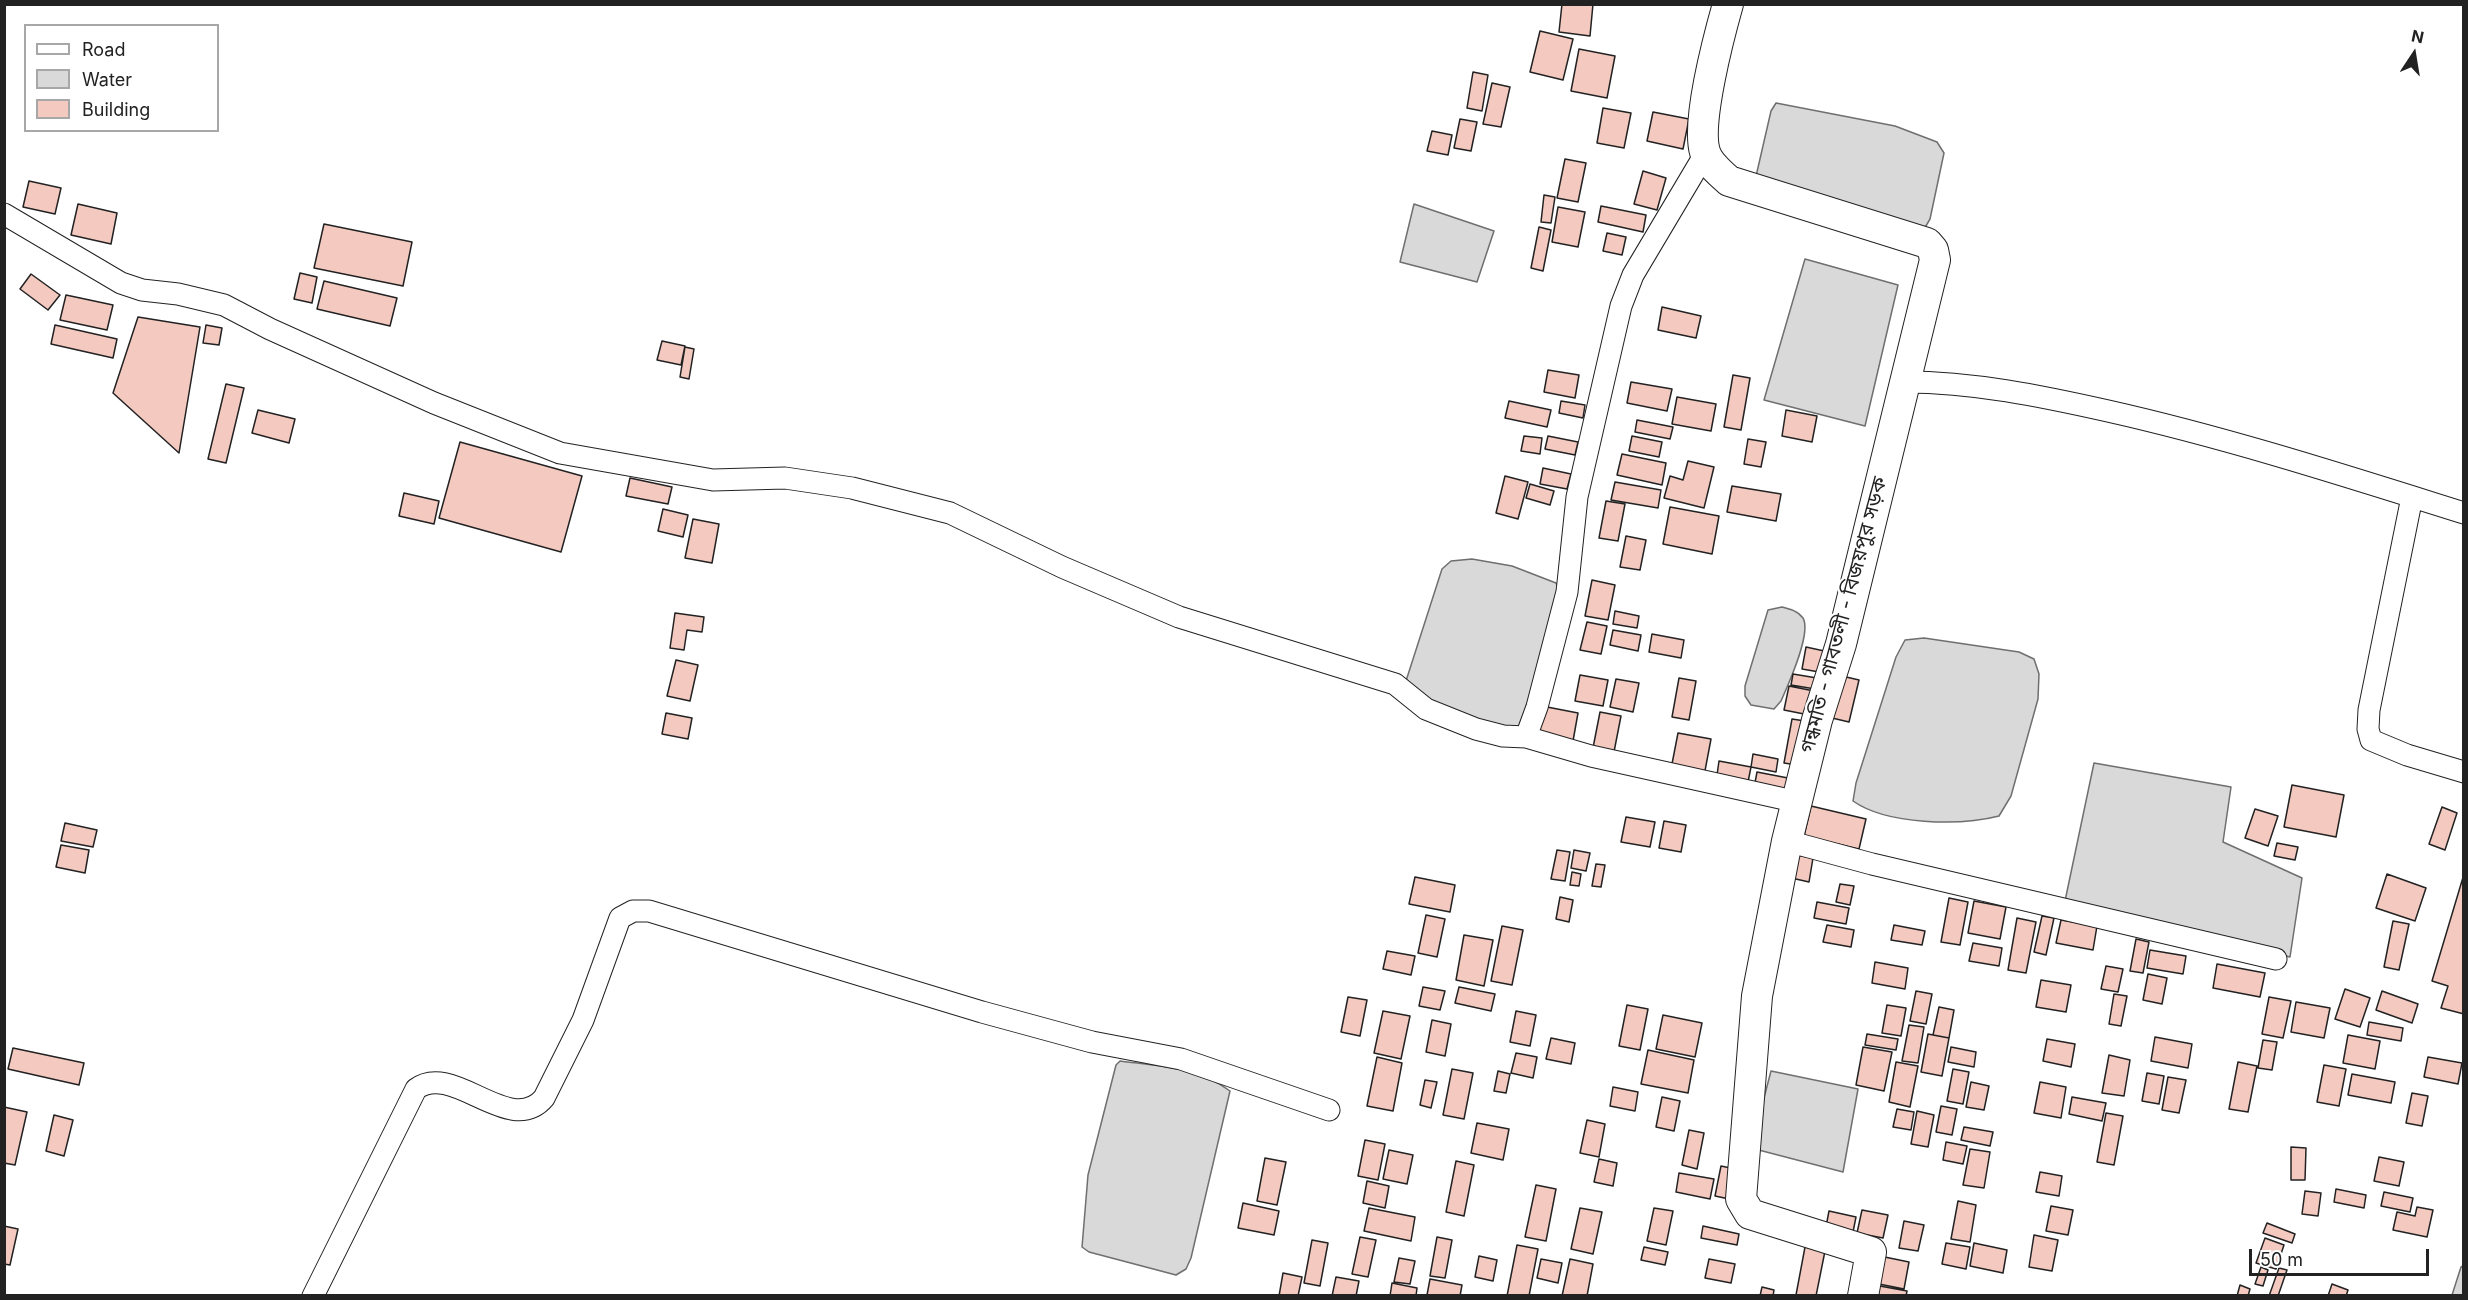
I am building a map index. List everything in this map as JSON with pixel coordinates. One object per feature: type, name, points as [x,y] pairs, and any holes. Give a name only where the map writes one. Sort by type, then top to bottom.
[{"type":"main road","points":[[1705,154],[1701,134],[1720,30],[1728,4]]},
{"type":"main road","name":"গন্ধমতি - গাবতলী - বিজয়পুর সড়ক","points":[[1705,154],[1729,181],[1927,243],[1934,250],[1935,260],[1841,644],[1809,752],[1787,841],[1758,996],[1741,1199],[1750,1214],[1871,1252],[1863,1296]]},
{"type":"street","points":[[1526,737],[1537,707],[1567,592],[1577,497],[1621,306],[1633,275],[1705,154]]},
{"type":"street","points":[[4,214],[121,283],[142,290],[178,294],[224,305],[270,329],[434,403],[560,453],[713,480],[785,478],[852,488],[951,513],[1062,567],[1179,617],[1389,682],[1426,709],[1476,729],[1503,736],[1526,737],[1624,764],[1798,802]]},
{"type":"street","points":[[1905,382],[1970,386],[2057,400],[2185,429],[2463,513]]},
{"type":"street","points":[[2412,497],[2368,710],[2368,729],[2371,740],[2407,755],[2463,772]]},
{"type":"street","points":[[1787,841],[1872,864],[2276,959]]},
{"type":"street","points":[[313,1296],[416,1089],[423,1084],[435,1084],[473,1092],[512,1111],[538,1106],[583,1020],[620,918],[633,911],[649,911],[982,1012],[1092,1042],[1181,1059],[1329,1110]]},
{"type":"water","points":[[1776,103],[1895,126],[1937,142],[1944,153],[1930,219],[1923,231],[1754,185],[1771,111]]},
{"type":"water","points":[[1414,204],[1494,231],[1477,282],[1400,262]]},
{"type":"water","points":[[1805,259],[1898,285],[1865,426],[1764,400]]},
{"type":"water","points":[[1472,559],[1512,566],[1556,583],[1564,600],[1521,732],[1428,706],[1405,684],[1442,569],[1451,561]]},
{"type":"water","points":[[1782,607],[1796,612],[1803,618],[1805,625],[1802,647],[1781,701],[1774,709],[1751,705],[1745,696],[1745,686],[1768,610]]},
{"type":"water","points":[[1924,638],[2019,652],[2034,659],[2039,674],[2038,699],[2011,796],[1999,816],[1945,822],[1904,819],[1867,809],[1853,801],[1856,783],[1896,657],[1905,640]]},
{"type":"water","points":[[2094,763],[2231,787],[2223,842],[2302,878],[2290,957],[2065,901]]},
{"type":"water","points":[[1120,1061],[1191,1072],[1218,1083],[1230,1091],[1191,1258],[1186,1269],[1176,1275],[1089,1252],[1082,1247],[1088,1175],[1116,1065]]},
{"type":"water","points":[[1771,1071],[1858,1089],[1843,1172],[1751,1148]]},
{"type":"water","points":[[2463,1266],[2463,1295],[2452,1295],[2461,1267]]},
{"type":"building","points":[[1562,4],[1593,4],[1590,36],[1559,32]]},
{"type":"building","points":[[1540,31],[1573,39],[1563,80],[1530,72]]},
{"type":"building","points":[[1579,49],[1615,56],[1607,98],[1571,91]]},
{"type":"building","points":[[1473,72],[1488,75],[1482,111],[1467,108]]},
{"type":"building","points":[[1492,83],[1510,87],[1501,127],[1483,124]]},
{"type":"building","points":[[1603,108],[1631,113],[1624,148],[1597,143]]},
{"type":"building","points":[[1653,112],[1689,119],[1683,149],[1647,141]]},
{"type":"building","points":[[1460,119],[1477,122],[1471,151],[1454,148]]},
{"type":"building","points":[[1432,131],[1452,135],[1448,155],[1427,151]]},
{"type":"building","points":[[1565,159],[1586,163],[1578,202],[1557,198]]},
{"type":"building","points":[[1643,171],[1666,178],[1657,210],[1634,204]]},
{"type":"building","points":[[29,181],[61,188],[55,214],[23,207]]},
{"type":"building","points":[[1544,195],[1555,197],[1551,223],[1541,222]]},
{"type":"building","points":[[78,204],[117,213],[111,244],[71,235]]},
{"type":"building","points":[[1601,206],[1646,215],[1643,232],[1598,222]]},
{"type":"building","points":[[1558,207],[1585,212],[1578,247],[1552,242]]},
{"type":"building","points":[[324,224],[412,242],[403,286],[314,268]]},
{"type":"building","points":[[1539,227],[1551,230],[1543,271],[1531,268]]},
{"type":"building","points":[[1607,233],[1626,237],[1622,255],[1603,251]]},
{"type":"building","points":[[300,273],[317,277],[312,303],[294,299]]},
{"type":"building","points":[[31,274],[60,295],[48,310],[20,289]]},
{"type":"building","points":[[324,281],[397,298],[390,326],[317,309]]},
{"type":"building","points":[[66,295],[113,305],[107,330],[60,320]]},
{"type":"building","points":[[1662,307],[1701,316],[1696,338],[1658,330]]},
{"type":"building","points":[[138,317],[200,327],[179,453],[113,393]]},
{"type":"building","points":[[55,325],[117,339],[113,358],[51,344]]},
{"type":"building","points":[[206,325],[222,328],[219,345],[203,343]]},
{"type":"building","points":[[662,341],[685,346],[681,365],[657,360]]},
{"type":"building","points":[[685,347],[694,349],[689,379],[680,377]]},
{"type":"building","points":[[1548,370],[1579,375],[1575,398],[1544,392]]},
{"type":"building","points":[[1733,375],[1750,378],[1741,430],[1724,427]]},
{"type":"building","points":[[1631,382],[1672,389],[1667,411],[1627,403]]},
{"type":"building","points":[[226,384],[244,388],[226,463],[208,459]]},
{"type":"building","points":[[1677,397],[1716,404],[1711,431],[1672,424]]},
{"type":"building","points":[[1509,401],[1551,410],[1547,427],[1505,418]]},
{"type":"building","points":[[1561,401],[1585,405],[1583,418],[1559,413]]},
{"type":"building","points":[[258,410],[295,419],[289,443],[252,433]]},
{"type":"building","points":[[1786,410],[1817,416],[1812,442],[1782,436]]},
{"type":"building","points":[[1637,420],[1673,427],[1670,439],[1635,432]]},
{"type":"building","points":[[1524,436],[1542,438],[1540,454],[1521,451]]},
{"type":"building","points":[[1548,436],[1578,442],[1575,455],[1545,449]]},
{"type":"building","points":[[1632,436],[1662,442],[1659,457],[1629,451]]},
{"type":"building","points":[[1748,439],[1766,442],[1761,467],[1744,464]]},
{"type":"building","points":[[460,442],[582,476],[561,552],[439,518]]},
{"type":"building","points":[[1622,454],[1666,463],[1662,485],[1617,475]]},
{"type":"building","points":[[1688,461],[1714,467],[1704,508],[1664,498],[1670,476],[1683,480]]},
{"type":"building","points":[[1543,468],[1571,474],[1567,489],[1540,484]]},
{"type":"building","points":[[1505,476],[1528,482],[1518,519],[1496,513]]},
{"type":"building","points":[[630,478],[672,487],[668,504],[626,496]]},
{"type":"building","points":[[1615,482],[1661,490],[1658,508],[1611,500]]},
{"type":"building","points":[[1530,484],[1554,491],[1550,505],[1526,498]]},
{"type":"building","points":[[1732,486],[1781,494],[1776,521],[1727,512]]},
{"type":"building","points":[[404,493],[439,501],[434,524],[399,516]]},
{"type":"building","points":[[1606,501],[1625,504],[1618,541],[1599,538]]},
{"type":"building","points":[[1670,507],[1719,516],[1712,554],[1663,544]]},
{"type":"building","points":[[663,509],[688,515],[683,537],[658,531]]},
{"type":"building","points":[[693,519],[719,524],[712,563],[685,558]]},
{"type":"building","points":[[1626,536],[1646,540],[1640,570],[1620,567]]},
{"type":"building","points":[[1592,580],[1615,585],[1608,620],[1585,616]]},
{"type":"building","points":[[1615,611],[1639,616],[1637,628],[1613,624]]},
{"type":"building","points":[[675,613],[704,617],[702,632],[687,630],[684,650],[670,648]]},
{"type":"building","points":[[1587,622],[1607,626],[1601,654],[1580,650]]},
{"type":"building","points":[[1613,630],[1641,635],[1638,651],[1610,645]]},
{"type":"building","points":[[1652,634],[1684,640],[1681,658],[1649,652]]},
{"type":"building","points":[[1806,647],[1829,652],[1825,673],[1802,669]]},
{"type":"building","points":[[676,660],[698,665],[690,701],[667,696]]},
{"type":"building","points":[[1793,674],[1817,678],[1815,689],[1791,685]]},
{"type":"building","points":[[1580,675],[1608,680],[1603,706],[1575,701]]},
{"type":"building","points":[[1842,676],[1859,680],[1849,722],[1832,718]]},
{"type":"building","points":[[1679,678],[1696,681],[1689,720],[1672,717]]},
{"type":"building","points":[[1616,679],[1639,683],[1633,712],[1610,707]]},
{"type":"building","points":[[1789,686],[1814,691],[1809,715],[1784,710]]},
{"type":"building","points":[[1542,706],[1578,713],[1573,741],[1537,734]]},
{"type":"building","points":[[1600,712],[1621,716],[1613,757],[1592,753]]},
{"type":"building","points":[[666,713],[692,718],[688,739],[662,734]]},
{"type":"building","points":[[1792,719],[1805,721],[1797,765],[1784,763]]},
{"type":"building","points":[[1678,733],[1711,739],[1704,776],[1671,769]]},
{"type":"building","points":[[1753,754],[1778,759],[1776,772],[1751,767]]},
{"type":"building","points":[[1719,761],[1751,767],[1747,787],[1716,782]]},
{"type":"building","points":[[1757,772],[1788,778],[1785,794],[1754,788]]},
{"type":"building","points":[[2292,785],[2344,795],[2336,837],[2284,827]]},
{"type":"building","points":[[1811,806],[1866,819],[1859,849],[1804,836]]},
{"type":"building","points":[[2442,807],[2457,813],[2445,850],[2429,844]]},
{"type":"building","points":[[2255,809],[2278,816],[2268,846],[2245,838]]},
{"type":"building","points":[[1626,817],[1655,822],[1650,847],[1621,842]]},
{"type":"building","points":[[1664,821],[1686,825],[1681,852],[1659,848]]},
{"type":"building","points":[[65,823],[97,830],[93,847],[61,841]]},
{"type":"building","points":[[2277,843],[2298,847],[2295,860],[2274,856]]},
{"type":"building","points":[[61,845],[89,850],[85,873],[56,867]]},
{"type":"building","points":[[1557,850],[1570,852],[1565,881],[1551,879]]},
{"type":"building","points":[[1574,850],[1590,853],[1586,871],[1571,868]]},
{"type":"building","points":[[1791,854],[1813,858],[1809,882],[1787,877]]},
{"type":"building","points":[[1596,864],[1605,865],[1601,887],[1592,886]]},
{"type":"building","points":[[1572,872],[1581,874],[1579,886],[1570,885]]},
{"type":"building","points":[[2387,874],[2426,888],[2415,921],[2376,908]]},
{"type":"building","points":[[2464,874],[2464,1014],[2441,1008],[2448,986],[2432,981]]},
{"type":"building","points":[[1415,877],[1455,885],[1450,912],[1409,904]]},
{"type":"building","points":[[1840,884],[1854,886],[1850,905],[1836,902]]},
{"type":"building","points":[[1560,897],[1573,900],[1569,922],[1556,919]]},
{"type":"building","points":[[1949,898],[1968,902],[1960,945],[1941,942]]},
{"type":"building","points":[[1974,901],[2006,907],[2000,939],[1968,933]]},
{"type":"building","points":[[1817,902],[1849,908],[1846,924],[1814,918]]},
{"type":"building","points":[[1426,915],[1445,919],[1437,957],[1418,953]]},
{"type":"building","points":[[2042,916],[2054,918],[2046,955],[2034,952]]},
{"type":"building","points":[[2017,918],[2036,922],[2026,973],[2008,970]]},
{"type":"building","points":[[2061,920],[2097,926],[2093,950],[2056,943]]},
{"type":"building","points":[[2393,921],[2409,924],[2399,970],[2384,967]]},
{"type":"building","points":[[1827,925],[1854,930],[1851,947],[1823,942]]},
{"type":"building","points":[[1894,925],[1925,931],[1922,945],[1891,940]]},
{"type":"building","points":[[1502,926],[1523,930],[1512,985],[1491,981]]},
{"type":"building","points":[[1464,935],[1493,940],[1484,986],[1456,980]]},
{"type":"building","points":[[2136,939],[2149,942],[2143,973],[2130,971]]},
{"type":"building","points":[[1973,943],[2002,948],[1999,966],[1969,961]]},
{"type":"building","points":[[2150,950],[2186,956],[2183,974],[2147,968]]},
{"type":"building","points":[[1387,951],[1415,956],[1411,975],[1383,969]]},
{"type":"building","points":[[1875,962],[1908,968],[1905,989],[1872,983]]},
{"type":"building","points":[[2217,964],[2265,973],[2260,997],[2213,988]]},
{"type":"building","points":[[2106,966],[2123,969],[2118,992],[2101,989]]},
{"type":"building","points":[[2148,974],[2167,978],[2162,1004],[2143,1000]]},
{"type":"building","points":[[2041,980],[2071,985],[2066,1012],[2036,1007]]},
{"type":"building","points":[[1423,987],[1445,991],[1440,1010],[1419,1006]]},
{"type":"building","points":[[1459,987],[1495,994],[1491,1011],[1455,1003]]},
{"type":"building","points":[[2345,989],[2370,998],[2360,1027],[2335,1019]]},
{"type":"building","points":[[1916,991],[1932,994],[1926,1024],[1910,1021]]},
{"type":"building","points":[[2382,991],[2418,1004],[2412,1023],[2376,1010]]},
{"type":"building","points":[[2114,994],[2127,996],[2121,1026],[2109,1024]]},
{"type":"building","points":[[1348,997],[1367,1000],[1360,1036],[1341,1032]]},
{"type":"building","points":[[2269,997],[2291,1001],[2283,1038],[2262,1034]]},
{"type":"building","points":[[2296,1002],[2330,1008],[2324,1038],[2291,1032]]},
{"type":"building","points":[[1627,1005],[1648,1009],[1640,1050],[1619,1046]]},
{"type":"building","points":[[1887,1005],[1906,1008],[1901,1036],[1882,1033]]},
{"type":"building","points":[[1939,1007],[1954,1010],[1949,1038],[1933,1035]]},
{"type":"building","points":[[1383,1011],[1410,1016],[1401,1059],[1374,1053]]},
{"type":"building","points":[[1516,1011],[1536,1015],[1530,1046],[1510,1042]]},
{"type":"building","points":[[1663,1015],[1702,1023],[1695,1057],[1656,1049]]},
{"type":"building","points":[[1432,1020],[1451,1024],[1445,1056],[1426,1052]]},
{"type":"building","points":[[2369,1022],[2403,1028],[2401,1041],[2367,1035]]},
{"type":"building","points":[[1909,1025],[1924,1027],[1918,1063],[1902,1061]]},
{"type":"building","points":[[1867,1034],[1898,1039],[1896,1050],[1865,1045]]},
{"type":"building","points":[[1928,1034],[1949,1038],[1942,1076],[1921,1072]]},
{"type":"building","points":[[2348,1035],[2380,1041],[2375,1069],[2343,1063]]},
{"type":"building","points":[[2155,1037],[2192,1044],[2188,1068],[2151,1061]]},
{"type":"building","points":[[1551,1038],[1575,1043],[1571,1064],[1546,1059]]},
{"type":"building","points":[[2047,1039],[2075,1044],[2071,1067],[2043,1061]]},
{"type":"building","points":[[2263,1040],[2277,1042],[2272,1070],[2258,1068]]},
{"type":"building","points":[[1863,1047],[1892,1052],[1884,1091],[1856,1085]]},
{"type":"building","points":[[1951,1047],[1976,1052],[1974,1067],[1948,1062]]},
{"type":"building","points":[[13,1048],[84,1063],[79,1085],[8,1069]]},
{"type":"building","points":[[1648,1050],[1694,1060],[1688,1093],[1641,1084]]},
{"type":"building","points":[[1516,1053],[1537,1057],[1533,1078],[1511,1073]]},
{"type":"building","points":[[2109,1055],[2130,1060],[2124,1096],[2102,1093]]},
{"type":"building","points":[[1377,1057],[1402,1063],[1393,1111],[1367,1106]]},
{"type":"building","points":[[2428,1057],[2462,1063],[2458,1084],[2424,1077]]},
{"type":"building","points":[[1896,1062],[1918,1066],[1910,1107],[1889,1102]]},
{"type":"building","points":[[2238,1062],[2257,1066],[2248,1112],[2229,1109]]},
{"type":"building","points":[[2324,1065],[2346,1069],[2339,1106],[2317,1102]]},
{"type":"building","points":[[1452,1069],[1473,1073],[1464,1119],[1443,1115]]},
{"type":"building","points":[[1953,1069],[1969,1072],[1963,1104],[1947,1101]]},
{"type":"building","points":[[1498,1071],[1510,1074],[1506,1093],[1494,1091]]},
{"type":"building","points":[[2147,1073],[2164,1076],[2159,1104],[2142,1101]]},
{"type":"building","points":[[2352,1074],[2395,1082],[2391,1103],[2348,1095]]},
{"type":"building","points":[[2168,1077],[2186,1080],[2179,1113],[2162,1110]]},
{"type":"building","points":[[1425,1080],[1437,1082],[1431,1108],[1420,1105]]},
{"type":"building","points":[[1971,1082],[1989,1086],[1984,1110],[1966,1107]]},
{"type":"building","points":[[2040,1082],[2066,1087],[2061,1118],[2034,1113]]},
{"type":"building","points":[[1613,1087],[1638,1092],[1635,1111],[1610,1106]]},
{"type":"building","points":[[2412,1093],[2428,1096],[2422,1126],[2406,1123]]},
{"type":"building","points":[[1662,1097],[1680,1101],[1674,1131],[1656,1127]]},
{"type":"building","points":[[2072,1097],[2106,1103],[2102,1121],[2069,1114]]},
{"type":"building","points":[[1941,1106],[1957,1109],[1952,1135],[1936,1132]]},
{"type":"building","points":[[4,1107],[27,1112],[15,1165],[4,1163]]},
{"type":"building","points":[[1897,1109],[1914,1112],[1911,1130],[1893,1127]]},
{"type":"building","points":[[1917,1111],[1934,1115],[1928,1147],[1911,1144]]},
{"type":"building","points":[[2106,1113],[2123,1116],[2114,1165],[2097,1162]]},
{"type":"building","points":[[54,1115],[73,1120],[64,1156],[46,1151]]},
{"type":"building","points":[[1587,1120],[1605,1124],[1599,1157],[1580,1153]]},
{"type":"building","points":[[1477,1123],[1509,1129],[1503,1160],[1471,1153]]},
{"type":"building","points":[[1964,1127],[1993,1132],[1990,1146],[1961,1140]]},
{"type":"building","points":[[1689,1130],[1704,1133],[1697,1169],[1682,1165]]},
{"type":"building","points":[[1365,1140],[1385,1144],[1378,1180],[1358,1176]]},
{"type":"building","points":[[1946,1142],[1967,1146],[1963,1164],[1943,1160]]},
{"type":"building","points":[[2291,1147],[2306,1148],[2305,1180],[2291,1180]]},
{"type":"building","points":[[1970,1149],[1990,1152],[1984,1188],[1963,1185]]},
{"type":"building","points":[[1389,1150],[1413,1155],[1407,1184],[1383,1179]]},
{"type":"building","points":[[2379,1157],[2404,1162],[2399,1186],[2374,1181]]},
{"type":"building","points":[[1265,1158],[1286,1162],[1277,1205],[1257,1201]]},
{"type":"building","points":[[1599,1159],[1617,1163],[1613,1186],[1594,1182]]},
{"type":"building","points":[[1456,1161],[1474,1165],[1464,1216],[1446,1212]]},
{"type":"building","points":[[1721,1166],[1740,1170],[1734,1200],[1715,1196]]},
{"type":"building","points":[[2040,1172],[2062,1176],[2059,1196],[2036,1192]]},
{"type":"building","points":[[1679,1173],[1714,1179],[1710,1199],[1676,1192]]},
{"type":"building","points":[[1367,1181],[1389,1186],[1385,1208],[1363,1203]]},
{"type":"building","points":[[1536,1185],[1556,1189],[1546,1241],[1525,1237]]},
{"type":"building","points":[[2336,1189],[2366,1195],[2364,1208],[2334,1202]]},
{"type":"building","points":[[2305,1191],[2321,1193],[2318,1216],[2302,1214]]},
{"type":"building","points":[[2384,1192],[2413,1198],[2410,1212],[2381,1206]]},
{"type":"building","points":[[1958,1201],[1976,1205],[1970,1242],[1951,1239]]},
{"type":"building","points":[[1243,1203],[1279,1211],[1274,1235],[1238,1228]]},
{"type":"building","points":[[2051,1206],[2073,1210],[2068,1235],[2046,1231]]},
{"type":"building","points":[[2417,1207],[2433,1210],[2427,1237],[2393,1230],[2397,1212],[2415,1216]]},
{"type":"building","points":[[1369,1208],[1415,1217],[1411,1241],[1364,1231]]},
{"type":"building","points":[[1580,1208],[1602,1212],[1593,1254],[1571,1249]]},
{"type":"building","points":[[1654,1208],[1673,1211],[1666,1245],[1647,1241]]},
{"type":"building","points":[[1862,1210],[1888,1215],[1883,1238],[1857,1233]]},
{"type":"building","points":[[1829,1211],[1856,1217],[1852,1237],[1825,1232]]},
{"type":"building","points":[[1904,1221],[1924,1225],[1918,1251],[1899,1248]]},
{"type":"building","points":[[2267,1223],[2295,1234],[2292,1243],[2263,1233]]},
{"type":"building","points":[[4,1226],[18,1229],[10,1265],[4,1264]]},
{"type":"building","points":[[1703,1226],[1739,1234],[1737,1245],[1701,1238]]},
{"type":"building","points":[[2034,1235],[2058,1240],[2052,1271],[2029,1267]]},
{"type":"building","points":[[1360,1237],[1376,1240],[1368,1277],[1352,1274]]},
{"type":"building","points":[[1437,1237],[1452,1240],[1445,1278],[1430,1276]]},
{"type":"building","points":[[2265,1238],[2284,1245],[2276,1269],[2256,1263]]},
{"type":"building","points":[[1312,1240],[1328,1243],[1320,1286],[1304,1283]]},
{"type":"building","points":[[1946,1243],[1970,1247],[1966,1269],[1942,1264]]},
{"type":"building","points":[[1974,1243],[2007,1250],[2003,1273],[1970,1266]]},
{"type":"building","points":[[1517,1245],[1538,1249],[1529,1296],[1507,1296]]},
{"type":"building","points":[[1644,1247],[1668,1252],[1665,1265],[1641,1260]]},
{"type":"building","points":[[1805,1247],[1825,1251],[1816,1296],[1796,1295]]},
{"type":"building","points":[[1875,1255],[1909,1262],[1904,1289],[1869,1282]]},
{"type":"building","points":[[1479,1256],[1497,1260],[1493,1281],[1475,1277]]},
{"type":"building","points":[[1399,1258],[1415,1261],[1410,1284],[1394,1282]]},
{"type":"building","points":[[1541,1259],[1562,1263],[1558,1283],[1537,1278]]},
{"type":"building","points":[[1570,1259],[1593,1264],[1587,1296],[1562,1296]]},
{"type":"building","points":[[1709,1259],[1735,1264],[1731,1283],[1705,1278]]},
{"type":"building","points":[[2261,1267],[2268,1270],[2263,1286],[2255,1284]]},
{"type":"building","points":[[2279,1268],[2287,1270],[2278,1296],[2269,1296]]},
{"type":"building","points":[[1283,1273],[1302,1277],[1298,1296],[1279,1296]]},
{"type":"building","points":[[1336,1277],[1359,1281],[1356,1296],[1332,1296]]},
{"type":"building","points":[[1430,1279],[1462,1285],[1460,1296],[1427,1295]]},
{"type":"building","points":[[1392,1283],[1417,1288],[1416,1296],[1390,1296]]},
{"type":"building","points":[[1869,1284],[1907,1291],[1906,1296],[1867,1296]]},
{"type":"building","points":[[2332,1284],[2348,1290],[2346,1296],[2328,1296]]},
{"type":"building","points":[[2240,1285],[2250,1289],[2248,1296],[2237,1296]]},
{"type":"building","points":[[1762,1287],[1774,1290],[1773,1296],[1760,1296]]}]
